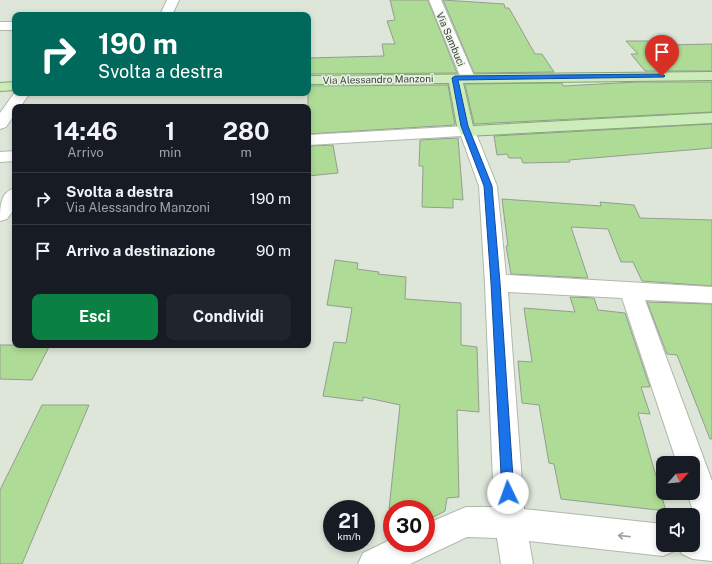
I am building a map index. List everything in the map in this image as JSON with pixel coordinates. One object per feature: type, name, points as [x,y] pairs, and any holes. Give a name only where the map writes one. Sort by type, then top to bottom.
[{"type":"main road","name":"Via Alessandro Manzoni","points":[[311,80],[712,76]]},
{"type":"main road","points":[[461,78],[465,126],[467,131],[712,118]]},
{"type":"main road","points":[[0,87],[12,86]]},
{"type":"street","points":[[167,12],[173,0]]},
{"type":"street","name":"Via Sambuci","points":[[434,0],[461,78]]},
{"type":"street","points":[[0,26],[12,26]]},
{"type":"street","points":[[0,124],[12,107]]},
{"type":"street","points":[[311,140],[467,131],[488,186],[496,283],[510,523],[517,564]]},
{"type":"street","points":[[0,157],[12,156]]},
{"type":"street","points":[[0,215],[12,198]]},
{"type":"street","points":[[496,283],[712,295]]},
{"type":"street","points":[[631,291],[689,456]]},
{"type":"street","points":[[700,489],[712,523]]},
{"type":"street","points":[[435,536],[466,522],[510,523],[656,539]]},
{"type":"street","points":[[700,544],[712,545]]},
{"type":"street","points":[[374,564],[400,552]]},
{"type":"building","points":[[390,0],[428,0],[457,73],[311,74],[311,58],[384,56],[382,44],[395,44],[387,21],[395,20]]},
{"type":"building","points":[[443,0],[504,4],[505,8],[509,8],[535,54],[542,54],[554,72],[474,73]]},
{"type":"building","points":[[626,41],[662,41],[666,45],[712,44],[712,71],[645,71],[631,54],[638,54]]},
{"type":"building","points":[[637,82],[712,82],[712,112],[474,124],[465,84],[562,83],[563,86]]},
{"type":"building","points":[[448,85],[455,125],[311,134],[311,104],[308,104],[308,96],[311,96],[311,86]]},
{"type":"building","points":[[712,124],[712,148],[569,160],[570,162],[523,163],[521,158],[509,158],[507,154],[497,155],[494,136]]},
{"type":"building","points":[[458,138],[463,200],[453,199],[453,208],[422,207],[423,166],[419,166],[420,140]]},
{"type":"building","points":[[333,145],[338,173],[311,176],[311,146]]},
{"type":"building","points":[[502,199],[601,206],[600,202],[634,205],[640,218],[712,220],[712,286],[642,281],[633,262],[621,262],[608,229],[571,227],[588,278],[511,274],[506,246],[508,246]]},
{"type":"building","points":[[335,260],[358,263],[357,269],[379,272],[378,274],[406,277],[405,299],[461,303],[461,345],[477,347],[479,412],[457,410],[459,497],[447,498],[445,511],[435,516],[435,500],[390,500],[400,405],[363,397],[363,401],[323,396],[334,342],[346,343],[352,308],[327,305]]},
{"type":"building","points":[[570,297],[594,298],[598,310],[625,313],[650,387],[641,387],[650,414],[638,413],[656,476],[656,500],[663,500],[665,508],[656,508],[656,510],[561,499],[554,464],[549,463],[539,405],[522,403],[518,361],[532,362],[524,308],[575,312]]},
{"type":"building","points":[[647,302],[712,304],[712,439],[710,439],[677,355],[667,354]]},
{"type":"building","points":[[0,345],[12,345],[12,348],[48,348],[32,380],[0,379]]},
{"type":"building","points":[[42,405],[89,405],[22,564],[0,564],[0,490]]},
{"type":"route","points":[[508,493],[496,283],[488,186],[465,126],[455,78],[662,76]]}]
